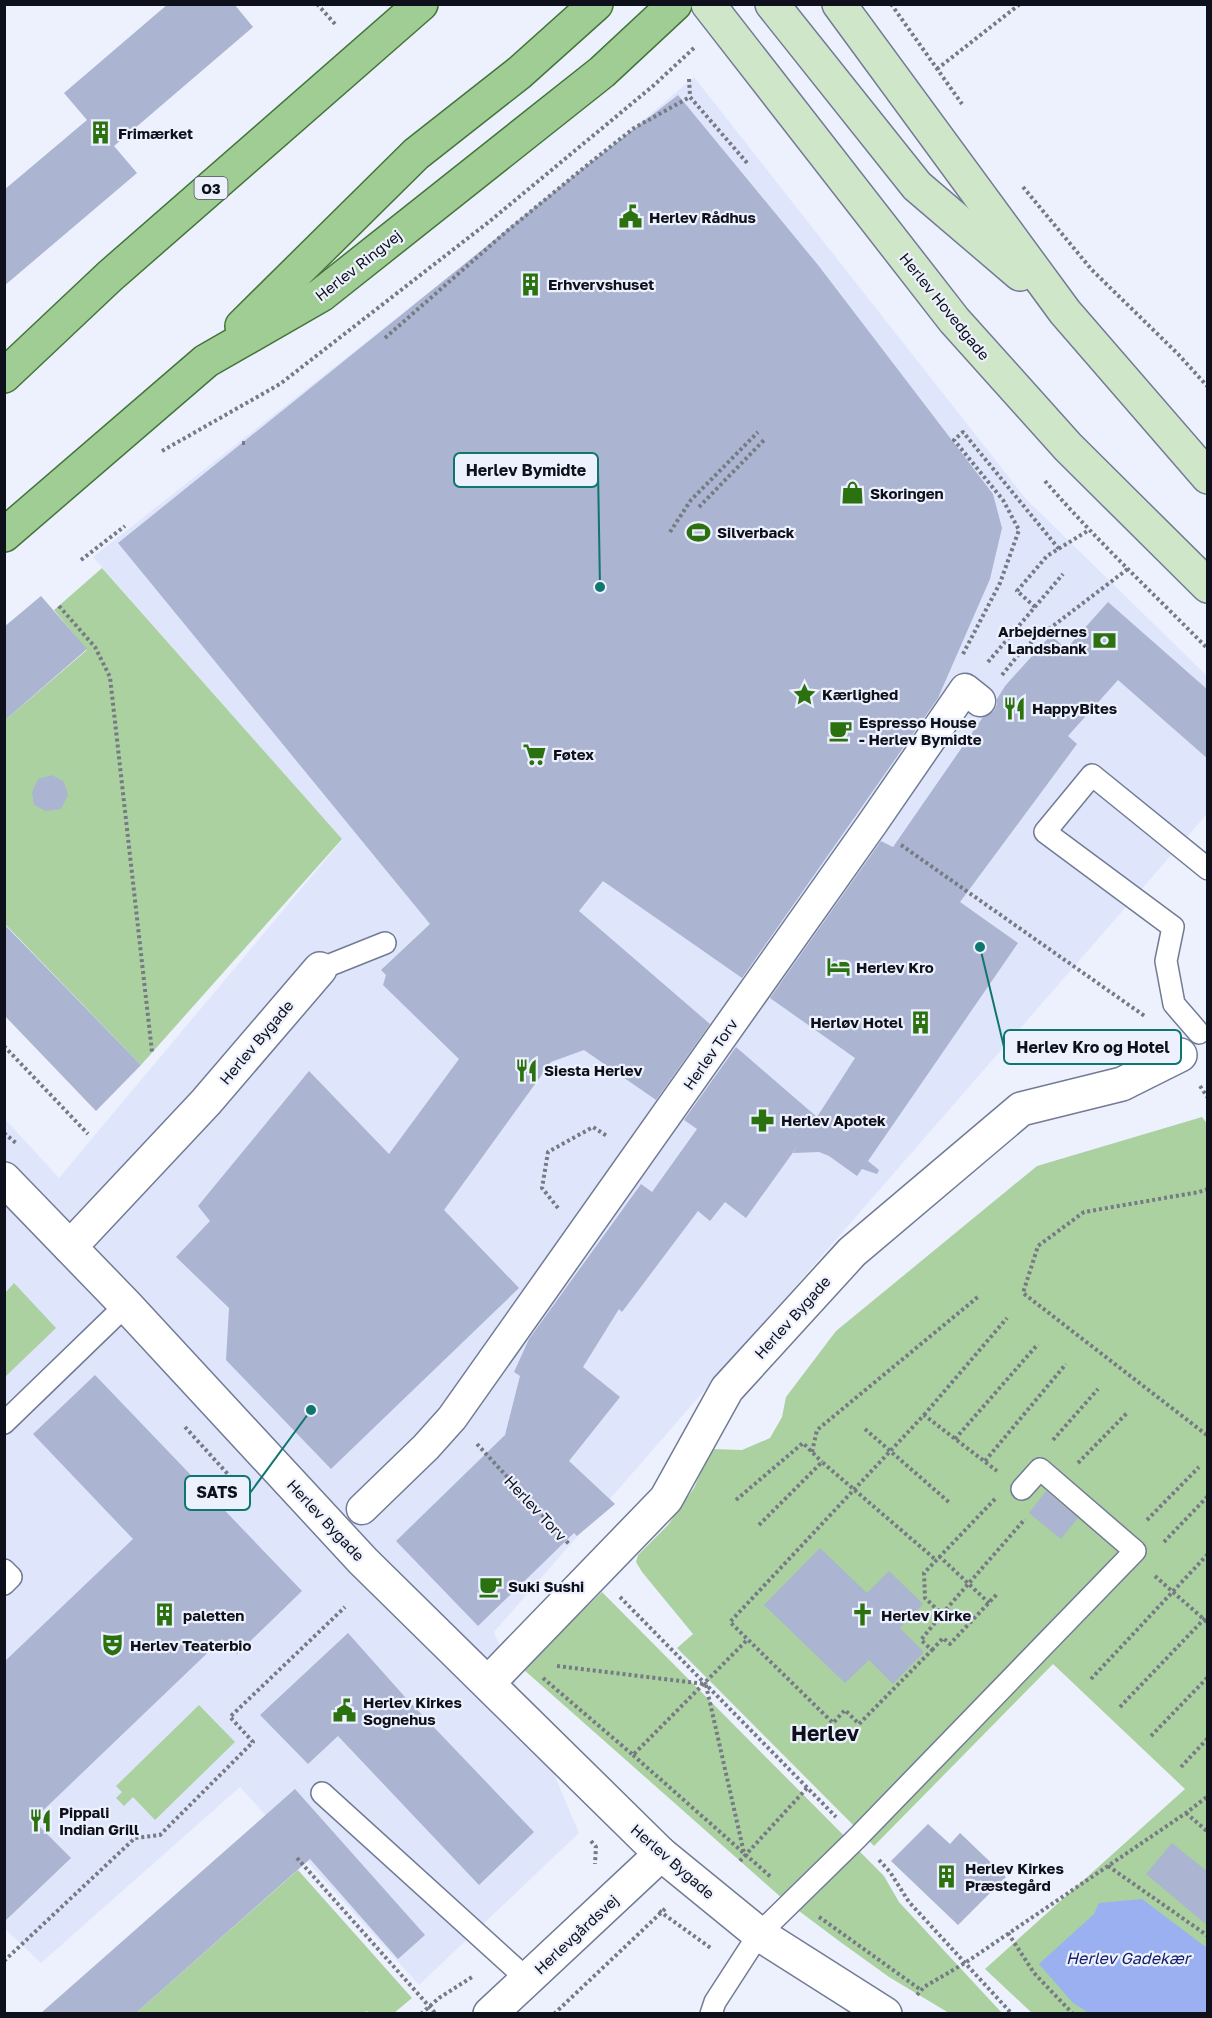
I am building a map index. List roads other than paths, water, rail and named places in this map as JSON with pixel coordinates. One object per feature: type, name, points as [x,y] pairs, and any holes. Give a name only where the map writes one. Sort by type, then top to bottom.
[{"type":"main road","name":"O3","points":[[4,376],[110,276],[421,4]]},
{"type":"main road","points":[[206,361],[416,154],[519,74],[596,4]]},
{"type":"main road","name":"Herlev Ringvej","points":[[4,535],[206,361],[321,295],[602,72],[675,4]]},
{"type":"main road","name":"Herlev Hovedgade","points":[[708,4],[954,320],[1068,447],[1208,586]]},
{"type":"main road","points":[[772,4],[917,186],[1065,312]]},
{"type":"main road","points":[[839,4],[1065,312],[1208,477]]},
{"type":"street","name":"Herlev Torv","points":[[362,1509],[426,1447],[452,1418],[872,824],[973,695]]},
{"type":"street","name":"Herlev Bygade","points":[[70,1247],[206,1102],[320,969]]},
{"type":"street","name":"Herlev Bygade","points":[[488,1683],[520,1658],[594,1571],[666,1499],[727,1389],[852,1252],[1021,1109],[1122,1084],[1196,1037]]},
{"type":"street","name":"Herlev Bygade","points":[[4,1179],[126,1305],[363,1561],[661,1854],[759,1934],[885,2013]]},
{"type":"street","name":"Herlevgårdsvej","points":[[490,2013],[661,1854]]},
{"type":"lane","points":[[1196,1037],[1174,1004],[1166,961],[1173,927],[1045,832],[1092,775],[1208,869]]},
{"type":"lane","points":[[320,969],[385,943]]},
{"type":"lane","points":[[4,1423],[126,1305]]},
{"type":"lane","points":[[711,2013],[715,2001],[759,1934],[857,1838],[1133,1554],[1040,1469],[1017,1485]]},
{"type":"lane","points":[[4,1570],[11,1577],[4,1584]]},
{"type":"lane","points":[[322,1793],[528,1980]]},
{"type":"water","name":"Herlev Gadekær","points":[[1142,1899],[1207,1948],[1207,2013],[1089,2013],[1073,2003],[1039,1964],[1094,1914],[1099,1903]]},
{"type":"place","name":"Frimærket","points":[[100,133]]},
{"type":"place","name":"Herlev Rådhus","points":[[631,217]]},
{"type":"place","name":"Erhvervshuset","points":[[530,284]]},
{"type":"place","name":"Skoringen","points":[[852,493]]},
{"type":"place","name":"Silverback","points":[[699,532]]},
{"type":"place","name":"Herlev Bymidte","points":[[600,587]]},
{"type":"place","name":"Arbejdernes Landsbank","points":[[1105,640]]},
{"type":"place","name":"Kærlighed","points":[[804,694]]},
{"type":"place","name":"HappyBites","points":[[1014,708]]},
{"type":"place","name":"Espresso House - Herlev Bymidte","points":[[841,731]]},
{"type":"place","name":"Føtex","points":[[535,754]]},
{"type":"place","name":"Herlev Kro og Hotel","points":[[980,947]]},
{"type":"place","name":"Herlev Kro","points":[[838,967]]},
{"type":"place","name":"Herløv Hotel","points":[[921,1022]]},
{"type":"place","name":"Siesta Herlev","points":[[526,1070]]},
{"type":"place","name":"Herlev Apotek","points":[[763,1120]]},
{"type":"place","name":"SATS","points":[[311,1410]]},
{"type":"place","name":"Suki Sushi","points":[[490,1586]]},
{"type":"place","name":"paletten","points":[[165,1615]]},
{"type":"place","name":"Herlev Kirke","points":[[863,1615]]},
{"type":"place","name":"Herlev Teaterbio","points":[[112,1645]]},
{"type":"place","name":"Herlev Kirkes Sognehus","points":[[345,1711]]},
{"type":"place","name":"Pippali Indian Grill","points":[[41,1821]]},
{"type":"place","name":"Herlev Kirkes Præstegård","points":[[947,1877]]},
{"type":"district","name":"Herlev","points":[[825,1733]]}]
